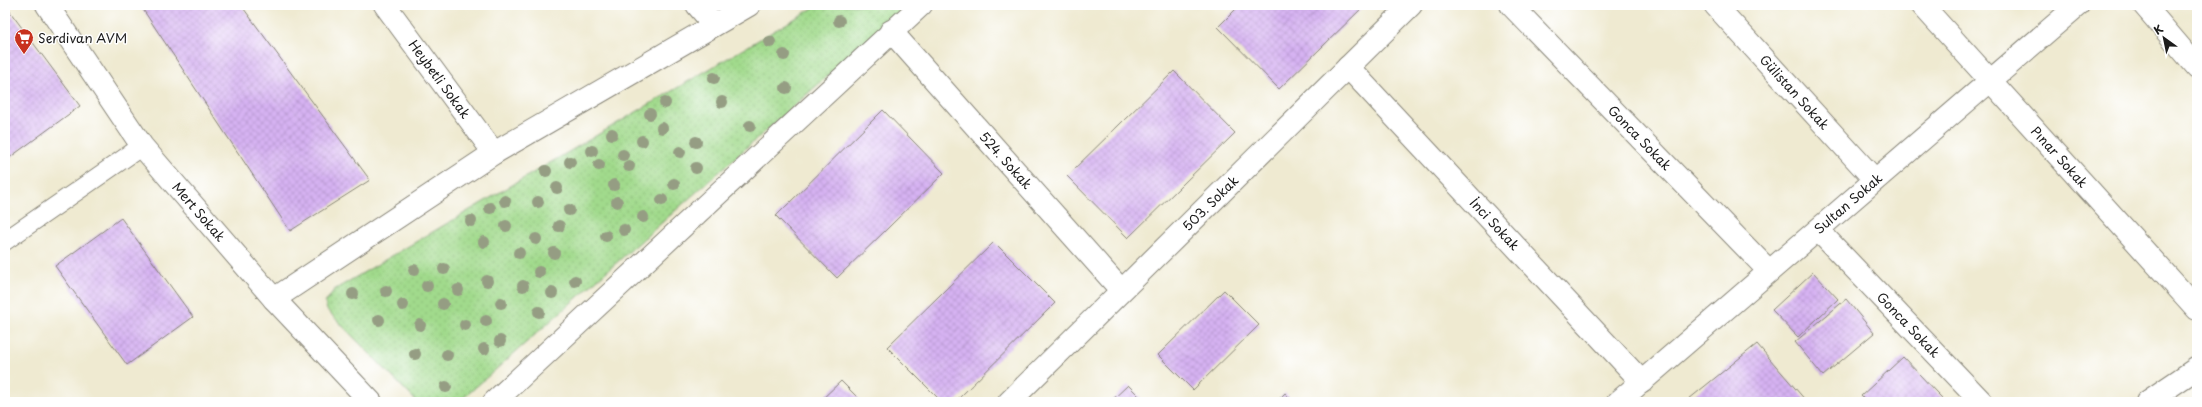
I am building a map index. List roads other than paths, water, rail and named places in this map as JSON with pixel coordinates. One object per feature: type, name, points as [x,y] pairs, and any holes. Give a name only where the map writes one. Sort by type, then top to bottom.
[{"type":"street","name":"Mert Sokak","points":[[47,5],[142,146],[274,299],[371,402]]},
{"type":"street","name":"Heybetli Sokak","points":[[385,5],[494,152]]},
{"type":"street","points":[[697,5],[714,25]]},
{"type":"street","points":[[274,299],[494,152],[749,5]]},
{"type":"street","points":[[494,402],[891,31],[921,5]]},
{"type":"street","name":"503. Sokak","points":[[1009,402],[1411,5]]},
{"type":"street","name":"Gonca Sokak","points":[[1511,5],[1769,272]]},
{"type":"street","name":"Gülistan Sokak","points":[[1716,5],[1874,179]]},
{"type":"street","name":"Pınar Sokak","points":[[1922,5],[2197,309]]},
{"type":"street","name":"Sultan Sokak","points":[[1618,402],[1818,230],[1874,179],[2078,5]]},
{"type":"street","points":[[2144,5],[2197,67]]},
{"type":"street","name":"524. Sokak","points":[[891,31],[1121,290]]},
{"type":"street","name":"İnci Sokak","points":[[1348,67],[1642,382]]},
{"type":"street","name":"Gonca Sokak","points":[[1818,230],[1982,402]]},
{"type":"street","points":[[2147,402],[2197,368]]},
{"type":"lane","points":[[5,241],[142,146]]},
{"type":"place","name":"Serdivan AVM","points":[[24,55]]}]
